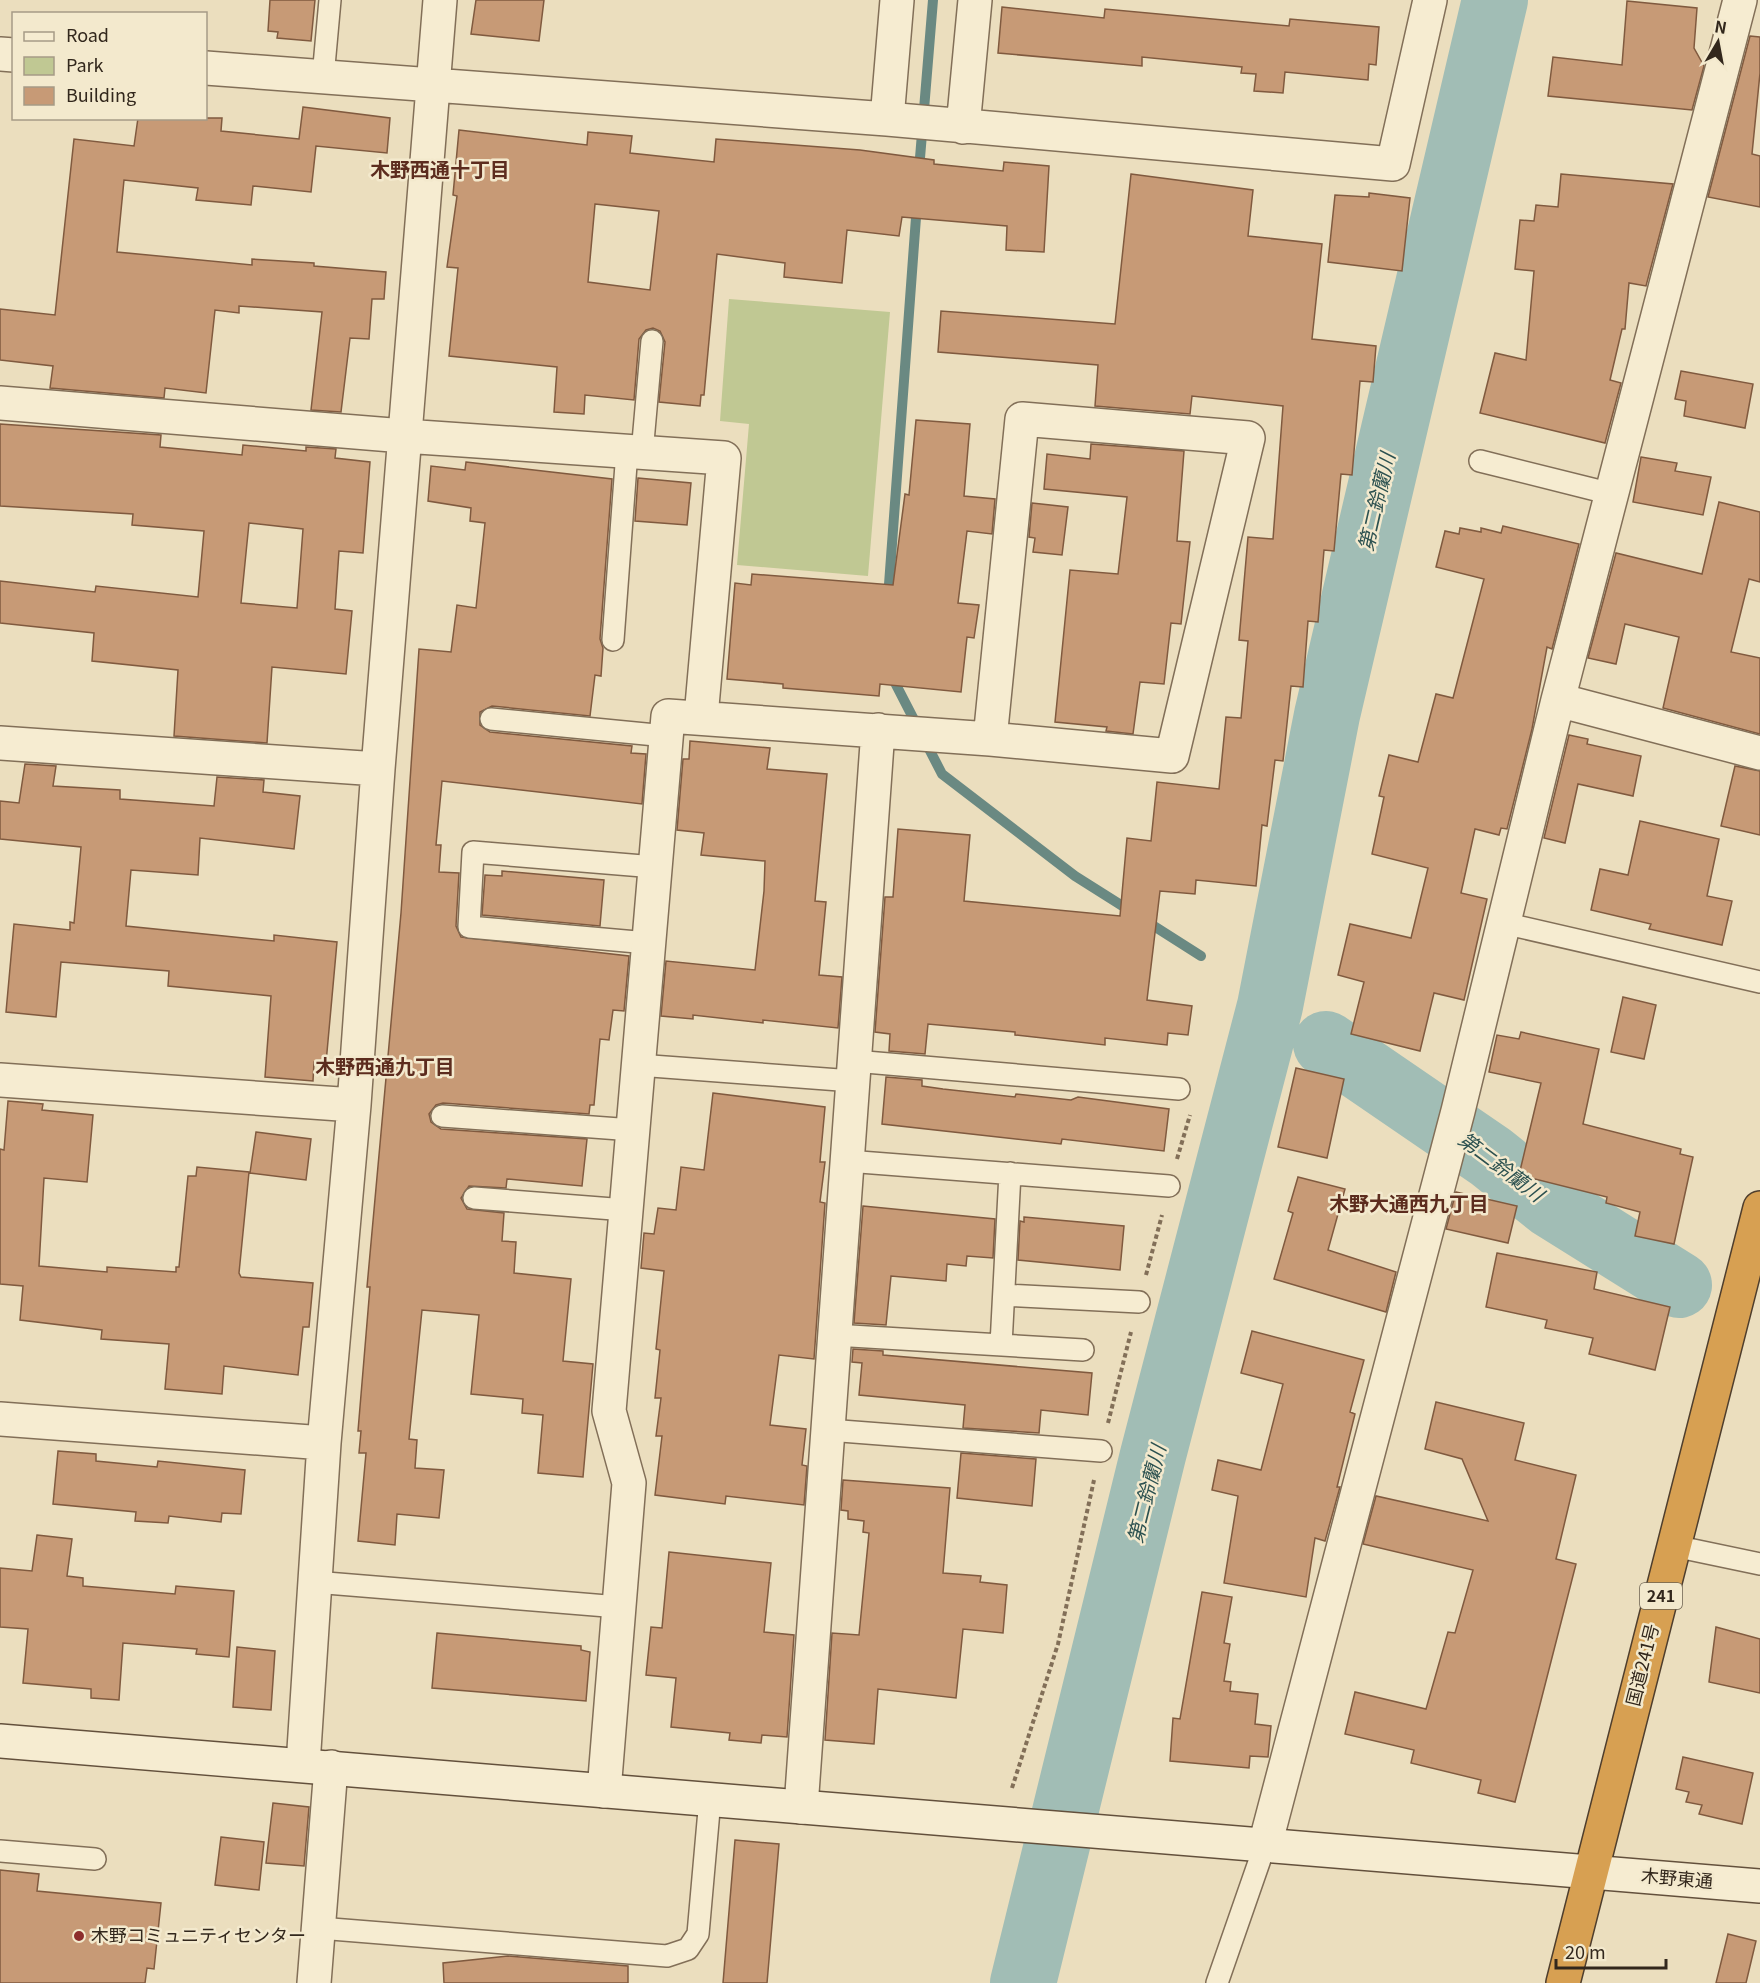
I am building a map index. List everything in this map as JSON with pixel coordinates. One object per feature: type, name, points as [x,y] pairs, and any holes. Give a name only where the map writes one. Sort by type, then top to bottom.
[{"type":"highway","name":"国道241号","points":[[1563,1983],[1594,1872],[1760,1208]]},
{"type":"street","points":[[314,1983],[320,1928],[315,1582],[324,1443],[354,1105],[378,769],[440,0]]},
{"type":"street","points":[[887,119],[897,0]]},
{"type":"street","points":[[963,127],[975,0]]},
{"type":"street","points":[[207,68],[887,119],[1392,164],[1430,0]]},
{"type":"street","points":[[1265,1845],[1458,1111],[1558,700],[1740,0]]},
{"type":"street","points":[[0,403],[404,436],[724,458],[700,717]]},
{"type":"street","points":[[604,1791],[629,1483],[609,1411],[668,716],[878,730],[1172,756],[1248,438],[1022,419],[990,739]]},
{"type":"street","points":[[1558,700],[1760,753]]},
{"type":"street","points":[[801,1807],[878,730]]},
{"type":"street","points":[[0,743],[378,769]]},
{"type":"street","points":[[0,1080],[354,1105]]},
{"type":"street","points":[[0,1419],[324,1443]]},
{"type":"street","name":"木野東通","points":[[0,1741],[1760,1886]]},
{"type":"lane","points":[[322,77],[330,0]]},
{"type":"lane","points":[[613,640],[635,452],[652,340]]},
{"type":"lane","points":[[1480,461],[1612,494]]},
{"type":"lane","points":[[491,719],[666,736]]},
{"type":"lane","points":[[648,943],[469,927],[473,852],[655,867]]},
{"type":"lane","points":[[1503,923],[1760,982]]},
{"type":"lane","points":[[638,1065],[854,1071],[1179,1089]]},
{"type":"lane","points":[[442,1116],[633,1130]]},
{"type":"lane","points":[[847,1161],[1169,1186]]},
{"type":"lane","points":[[1001,1345],[1010,1173]]},
{"type":"lane","points":[[474,1198],[626,1210]]},
{"type":"lane","points":[[1004,1295],[1139,1302]]},
{"type":"lane","points":[[834,1335],[1083,1350]]},
{"type":"lane","points":[[828,1430],[1101,1451]]},
{"type":"lane","points":[[1674,1546],[1760,1564]]},
{"type":"lane","points":[[315,1582],[619,1606]]},
{"type":"lane","points":[[320,1928],[667,1956],[688,1949],[698,1934],[710,1799]]},
{"type":"lane","points":[[1217,1983],[1265,1845]]},
{"type":"lane","points":[[0,1851],[95,1859]]},
{"type":"green space","points":[[729,299],[890,312],[868,576],[737,565],[749,424],[720,421]]},
{"type":"building","points":[[270,0],[315,0],[311,41],[277,38],[278,32],[268,31]]},
{"type":"building","points":[[476,0],[544,0],[539,41],[471,34]]},
{"type":"building","points":[[1627,1],[1697,8],[1694,48],[1704,66],[1692,110],[1548,96],[1553,57],[1622,65]]},
{"type":"building","points":[[1002,7],[1104,18],[1105,9],[1289,26],[1290,19],[1379,27],[1376,65],[1369,64],[1368,80],[1285,72],[1283,93],[1254,91],[1256,74],[1241,73],[1242,67],[1142,57],[1142,66],[998,53]]},
{"type":"building","points":[[1750,36],[1760,37],[1760,73],[1752,154],[1760,156],[1760,207],[1708,197]]},
{"type":"building","points":[[303,107],[390,118],[387,153],[316,146],[311,192],[253,186],[251,205],[196,200],[198,188],[124,180],[117,252],[252,265],[252,259],[314,263],[314,266],[386,272],[384,299],[372,299],[369,339],[350,338],[341,412],[311,410],[322,312],[239,306],[239,313],[215,310],[206,393],[165,388],[164,398],[50,388],[53,366],[0,360],[0,309],[55,315],[74,139],[134,146],[138,120],[222,118],[221,131],[299,139]]},
{"type":"building","points":[[459,130],[587,145],[588,132],[632,136],[630,153],[714,162],[716,139],[860,150],[934,160],[934,164],[1003,171],[1004,162],[1049,166],[1044,252],[1006,250],[1007,226],[902,217],[899,236],[847,230],[842,283],[784,277],[785,263],[717,254],[704,395],[701,395],[700,406],[659,402],[665,342],[660,331],[653,328],[646,330],[639,339],[634,400],[585,395],[584,414],[554,412],[557,367],[449,356],[458,268],[447,267],[457,196],[453,195]],"holes":[[[595,204],[659,211],[650,290],[588,282]]]},
{"type":"building","points":[[1131,174],[1253,190],[1248,236],[1322,244],[1312,339],[1376,346],[1373,382],[1360,381],[1352,475],[1341,474],[1334,551],[1324,550],[1318,622],[1308,621],[1303,687],[1291,686],[1283,761],[1275,760],[1267,826],[1262,825],[1256,886],[1196,880],[1195,894],[1160,891],[1147,1000],[1192,1006],[1188,1035],[1168,1033],[1167,1045],[1105,1038],[1105,1045],[1015,1035],[1015,1032],[928,1024],[925,1054],[889,1051],[890,1034],[875,1032],[885,897],[893,897],[898,829],[970,835],[964,901],[1120,916],[1127,838],[1151,841],[1157,782],[1219,789],[1226,717],[1241,718],[1248,641],[1239,640],[1248,537],[1273,539],[1283,406],[1192,396],[1190,414],[1095,406],[1098,365],[938,352],[941,311],[1115,324]]},
{"type":"building","points":[[1561,174],[1673,184],[1646,286],[1629,283],[1625,329],[1622,329],[1610,380],[1621,383],[1605,443],[1480,413],[1495,353],[1526,360],[1534,271],[1515,269],[1520,220],[1534,221],[1536,205],[1558,207]]},
{"type":"building","points":[[1369,193],[1410,198],[1402,271],[1328,262],[1335,195],[1369,197]]},
{"type":"building","points":[[1681,371],[1753,384],[1745,428],[1684,416],[1686,401],[1675,399]]},
{"type":"building","points":[[916,420],[970,424],[964,496],[995,499],[992,534],[967,531],[958,603],[979,605],[974,638],[967,637],[961,692],[880,684],[879,696],[783,688],[783,684],[727,679],[735,583],[751,585],[752,574],[893,585],[905,494],[909,495]]},
{"type":"building","points":[[0,424],[161,435],[160,447],[242,455],[243,445],[306,451],[306,447],[336,449],[335,458],[370,462],[363,553],[339,551],[335,609],[352,611],[346,674],[272,667],[267,743],[174,736],[178,670],[92,661],[94,633],[0,623],[0,581],[95,592],[96,586],[198,597],[204,531],[132,525],[133,514],[0,506]],"holes":[[[249,523],[303,529],[297,608],[241,603]]]},
{"type":"building","points":[[1091,444],[1184,451],[1177,541],[1190,542],[1181,624],[1171,623],[1164,684],[1140,682],[1133,734],[1106,731],[1107,727],[1055,722],[1070,570],[1118,574],[1127,497],[1044,489],[1047,454],[1090,459]]},
{"type":"building","points":[[1641,457],[1677,463],[1675,471],[1711,477],[1703,515],[1633,502]]},
{"type":"building","points":[[466,462],[612,479],[600,639],[603,648],[601,676],[595,675],[590,716],[492,706],[480,712],[480,725],[490,732],[632,746],[631,753],[646,754],[642,804],[442,781],[436,845],[441,845],[439,872],[459,873],[456,926],[461,937],[629,956],[624,1011],[613,1010],[609,1040],[600,1039],[594,1105],[590,1105],[589,1114],[443,1103],[436,1105],[429,1114],[431,1122],[441,1129],[587,1139],[582,1186],[507,1179],[506,1188],[469,1186],[461,1198],[467,1209],[504,1213],[502,1241],[516,1242],[514,1273],[571,1279],[563,1361],[593,1364],[583,1477],[538,1473],[543,1415],[522,1413],[523,1399],[471,1394],[479,1315],[422,1310],[409,1439],[417,1440],[415,1468],[444,1470],[439,1518],[397,1514],[395,1545],[358,1541],[366,1453],[359,1453],[361,1431],[358,1431],[370,1287],[367,1287],[401,913],[419,649],[451,652],[457,605],[476,608],[485,523],[470,521],[471,508],[428,501],[431,466],[465,470]]},
{"type":"building","points":[[638,478],[691,483],[687,525],[635,521]]},
{"type":"building","points":[[1719,502],[1760,512],[1760,582],[1749,579],[1731,652],[1760,658],[1760,734],[1663,708],[1679,637],[1625,624],[1616,664],[1588,658],[1616,553],[1702,574]]},
{"type":"building","points":[[1032,503],[1068,507],[1062,555],[1033,552],[1035,538],[1029,537]]},
{"type":"building","points":[[1503,526],[1579,544],[1552,649],[1547,647],[1532,729],[1507,829],[1501,828],[1499,835],[1475,829],[1461,893],[1487,899],[1464,1000],[1434,993],[1420,1051],[1351,1034],[1364,982],[1338,975],[1350,924],[1411,938],[1428,868],[1372,854],[1384,797],[1379,796],[1389,755],[1418,762],[1436,694],[1453,698],[1484,579],[1436,567],[1445,531],[1459,534],[1460,528],[1481,532],[1481,528],[1501,533]]},
{"type":"building","points":[[1569,735],[1588,739],[1587,744],[1641,756],[1633,796],[1578,784],[1565,843],[1544,838]]},
{"type":"building","points":[[690,741],[770,748],[767,769],[827,774],[815,901],[826,902],[819,975],[842,977],[838,1028],[693,1015],[693,1019],[661,1016],[666,961],[755,970],[764,891],[765,861],[701,855],[704,833],[677,830],[683,759],[689,759]]},
{"type":"building","points":[[25,764],[56,766],[53,786],[120,790],[120,799],[214,806],[217,777],[264,780],[263,792],[300,796],[294,849],[200,838],[198,875],[131,870],[126,926],[274,941],[274,935],[337,942],[326,1063],[314,1062],[313,1081],[265,1077],[271,996],[168,986],[169,971],[61,962],[56,1017],[6,1012],[14,924],[70,930],[70,922],[74,923],[81,847],[0,839],[0,801],[19,803]]},
{"type":"building","points":[[1735,766],[1760,771],[1760,835],[1721,826]]},
{"type":"building","points":[[1640,821],[1719,839],[1707,896],[1732,901],[1722,945],[1649,929],[1651,924],[1591,910],[1600,869],[1628,875]]},
{"type":"building","points":[[502,871],[604,880],[600,926],[482,915],[485,875],[502,876]]},
{"type":"building","points":[[1623,997],[1656,1005],[1644,1059],[1611,1052]]},
{"type":"building","points":[[1521,1032],[1599,1049],[1583,1124],[1681,1149],[1680,1154],[1693,1157],[1674,1244],[1635,1236],[1640,1212],[1606,1203],[1607,1197],[1519,1175],[1541,1083],[1489,1072],[1497,1035],[1519,1039]]},
{"type":"building","points":[[1296,1068],[1344,1079],[1327,1158],[1278,1147]]},
{"type":"building","points":[[886,1077],[922,1080],[922,1086],[943,1089],[1015,1097],[1016,1094],[1071,1100],[1078,1097],[1169,1109],[1164,1151],[1062,1139],[1061,1144],[882,1124]]},
{"type":"building","points":[[713,1093],[825,1107],[820,1162],[825,1162],[820,1202],[825,1203],[814,1359],[779,1355],[770,1425],[806,1429],[802,1465],[807,1466],[804,1505],[726,1496],[725,1504],[655,1495],[662,1436],[656,1436],[661,1398],[655,1398],[660,1350],[656,1349],[664,1271],[641,1268],[644,1233],[654,1234],[658,1208],[676,1210],[681,1167],[704,1170]]},
{"type":"building","points":[[8,1101],[43,1104],[42,1110],[93,1115],[87,1182],[44,1178],[39,1266],[107,1272],[107,1267],[176,1272],[176,1267],[179,1267],[188,1176],[196,1176],[197,1167],[249,1172],[239,1273],[241,1277],[313,1283],[309,1327],[303,1327],[298,1375],[224,1366],[222,1394],[165,1389],[169,1344],[101,1339],[102,1330],[20,1320],[23,1286],[0,1284],[0,1149],[4,1150]]},
{"type":"building","points":[[256,1132],[311,1139],[306,1180],[250,1173]]},
{"type":"building","points":[[1298,1177],[1345,1189],[1328,1250],[1396,1272],[1386,1312],[1274,1279],[1293,1213],[1288,1211]]},
{"type":"building","points":[[1456,1192],[1517,1206],[1508,1243],[1446,1229]]},
{"type":"building","points":[[863,1206],[995,1219],[993,1258],[967,1256],[966,1266],[947,1264],[946,1281],[891,1276],[886,1325],[854,1323]]},
{"type":"building","points":[[1024,1217],[1124,1226],[1120,1270],[1018,1260],[1020,1221],[1024,1222]]},
{"type":"building","points":[[1497,1253],[1597,1272],[1594,1289],[1670,1307],[1655,1370],[1589,1354],[1593,1338],[1545,1328],[1547,1320],[1486,1307]]},
{"type":"building","points":[[1252,1331],[1364,1360],[1350,1412],[1355,1414],[1337,1487],[1340,1487],[1325,1541],[1315,1538],[1306,1597],[1224,1583],[1238,1496],[1212,1490],[1218,1460],[1261,1470],[1283,1384],[1241,1373]]},
{"type":"building","points":[[853,1349],[883,1351],[883,1355],[1092,1373],[1088,1415],[1041,1410],[1039,1433],[963,1428],[965,1405],[859,1395],[862,1363],[852,1362]]},
{"type":"building","points":[[1436,1402],[1524,1423],[1515,1460],[1576,1475],[1556,1559],[1576,1564],[1515,1802],[1478,1793],[1481,1780],[1411,1763],[1414,1750],[1345,1734],[1355,1692],[1426,1709],[1448,1632],[1455,1633],[1473,1570],[1363,1544],[1376,1496],[1488,1521],[1462,1459],[1425,1449]]},
{"type":"building","points":[[58,1451],[96,1454],[96,1461],[157,1467],[158,1461],[245,1470],[241,1514],[222,1513],[221,1522],[169,1516],[168,1523],[135,1521],[136,1512],[53,1504]]},
{"type":"building","points":[[961,1453],[1036,1459],[1032,1506],[957,1498]]},
{"type":"building","points":[[843,1480],[950,1488],[943,1573],[981,1576],[980,1582],[1007,1585],[1003,1633],[963,1629],[956,1698],[878,1689],[874,1744],[825,1740],[832,1633],[859,1635],[869,1533],[863,1532],[864,1521],[848,1519],[848,1511],[841,1510]]},
{"type":"building","points":[[37,1535],[72,1539],[67,1576],[83,1578],[83,1586],[175,1594],[176,1586],[234,1591],[229,1657],[196,1654],[197,1649],[123,1643],[119,1700],[91,1698],[91,1689],[23,1683],[28,1629],[0,1627],[0,1568],[32,1571]]},
{"type":"building","points":[[669,1552],[771,1563],[764,1632],[794,1635],[787,1737],[762,1735],[761,1743],[729,1740],[730,1733],[671,1727],[676,1678],[646,1675],[651,1627],[662,1628]]},
{"type":"building","points":[[1202,1592],[1232,1597],[1224,1643],[1230,1644],[1224,1681],[1231,1682],[1230,1691],[1258,1694],[1255,1724],[1271,1726],[1268,1757],[1250,1756],[1249,1768],[1170,1761],[1173,1718],[1180,1719]]},
{"type":"building","points":[[1716,1627],[1760,1639],[1760,1693],[1709,1682]]},
{"type":"building","points":[[437,1633],[581,1646],[581,1650],[590,1652],[586,1701],[432,1688]]},
{"type":"building","points":[[237,1647],[275,1651],[271,1710],[233,1707]]},
{"type":"building","points":[[1683,1757],[1753,1773],[1742,1824],[1699,1814],[1702,1805],[1686,1802],[1689,1792],[1676,1789]]},
{"type":"building","points":[[273,1803],[309,1807],[304,1866],[266,1863]]},
{"type":"building","points":[[221,1837],[264,1842],[259,1890],[215,1885]]},
{"type":"building","points":[[735,1840],[779,1844],[767,1983],[723,1983]]},
{"type":"building","name":"木野コミュニティセンター","points":[[0,1870],[39,1874],[37,1891],[161,1903],[154,1969],[147,1968],[145,1983],[0,1983]]},
{"type":"building","points":[[1728,1934],[1756,1941],[1746,1983],[1716,1983]]},
{"type":"building","points":[[508,1956],[628,1966],[628,1983],[444,1983],[443,1963]]},
{"type":"waterway","points":[[919,170],[933,0]]},
{"type":"waterway","name":"第二鈴蘭川","points":[[1023,1983],[1153,1455],[1270,1006],[1327,715],[1495,0]]},
{"type":"waterway","points":[[888,598],[917,204]]},
{"type":"waterway","points":[[891,675],[942,774],[1075,876],[1132,912]]},
{"type":"waterway","points":[[1146,921],[1201,956]]},
{"type":"waterway","points":[[1260,976],[1276,977]]},
{"type":"waterway","name":"第二鈴蘭川","points":[[1326,1044],[1491,1157],[1551,1205],[1679,1285]]},
{"type":"place","name":"木野コミュニティセンター","points":[[79,1936]]},
{"type":"district","name":"木野西通十丁目","points":[[440,170]]},
{"type":"district","name":"木野西通九丁目","points":[[385,1067]]},
{"type":"district","name":"木野大通西九丁目","points":[[1409,1204]]}]
